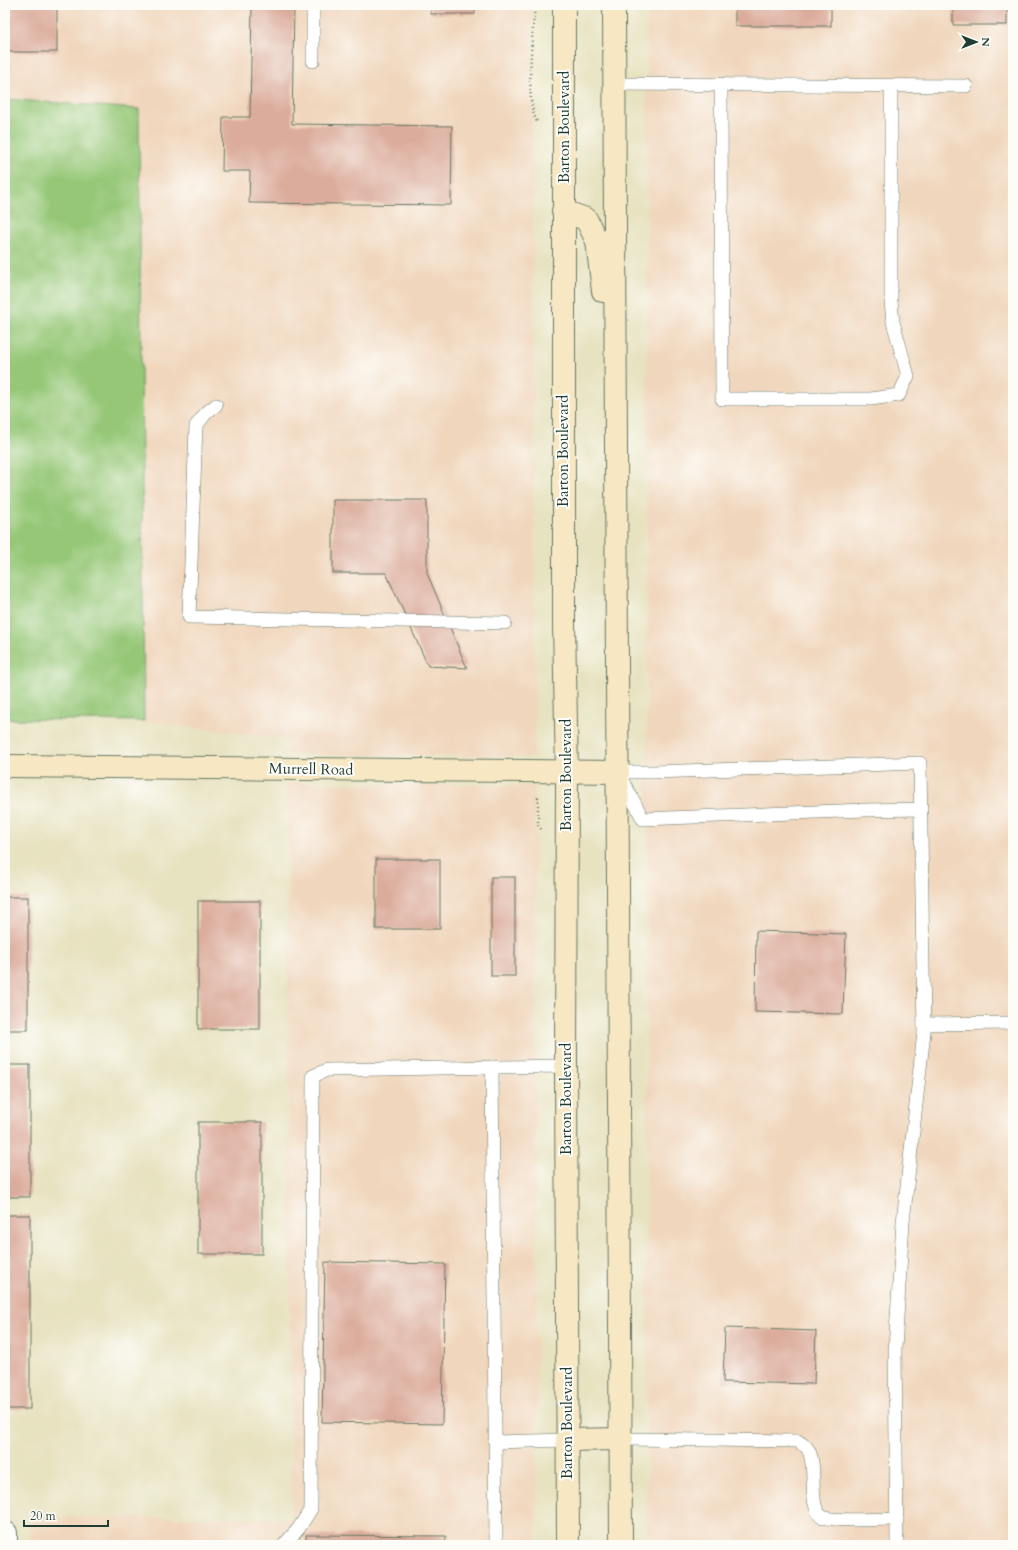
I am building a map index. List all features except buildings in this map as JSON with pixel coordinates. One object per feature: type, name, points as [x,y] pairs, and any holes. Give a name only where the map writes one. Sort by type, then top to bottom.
[{"type":"main road","name":"Barton Boulevard","points":[[564,5],[564,616],[567,772],[566,1066],[568,1545]]},
{"type":"main road","points":[[614,5],[622,1439],[621,1545]]},
{"type":"main road","points":[[563,211],[586,220],[597,241],[615,382]]},
{"type":"main road","name":"Murrell Road","points":[[5,766],[618,772]]},
{"type":"main road","points":[[567,1440],[622,1439]]},
{"type":"lane","points":[[313,5],[313,61]]},
{"type":"lane","points":[[614,84],[966,86]]},
{"type":"lane","points":[[721,84],[722,399],[871,399],[899,395],[908,376],[893,322],[891,301],[891,86]]},
{"type":"lane","points":[[216,404],[206,413],[196,426],[189,617],[505,623]]},
{"type":"lane","points":[[897,1545],[895,1349],[903,1222],[924,1032],[921,809],[920,763],[618,772],[643,819],[921,809]]},
{"type":"lane","points":[[924,1024],[1013,1023]]},
{"type":"lane","points":[[284,1545],[299,1528],[311,1509],[313,1076],[327,1070],[566,1066]]},
{"type":"lane","points":[[492,1067],[496,1545]]},
{"type":"lane","points":[[622,1439],[798,1440],[808,1448],[812,1461],[815,1509],[823,1516],[834,1519],[896,1519]]},
{"type":"lane","points":[[495,1442],[567,1440]]},
{"type":"shaded area","points":[[5,5],[532,5],[535,757],[286,754],[286,739],[144,721],[139,109],[5,99]]},
{"type":"shaded area","points":[[647,5],[1013,5],[1013,1545],[647,1545]]},
{"type":"shaded area","points":[[287,783],[535,786],[537,1545],[29,1545],[29,1517],[291,1518]]},
{"type":"green space","points":[[5,99],[139,109],[144,721],[5,719]]}]
